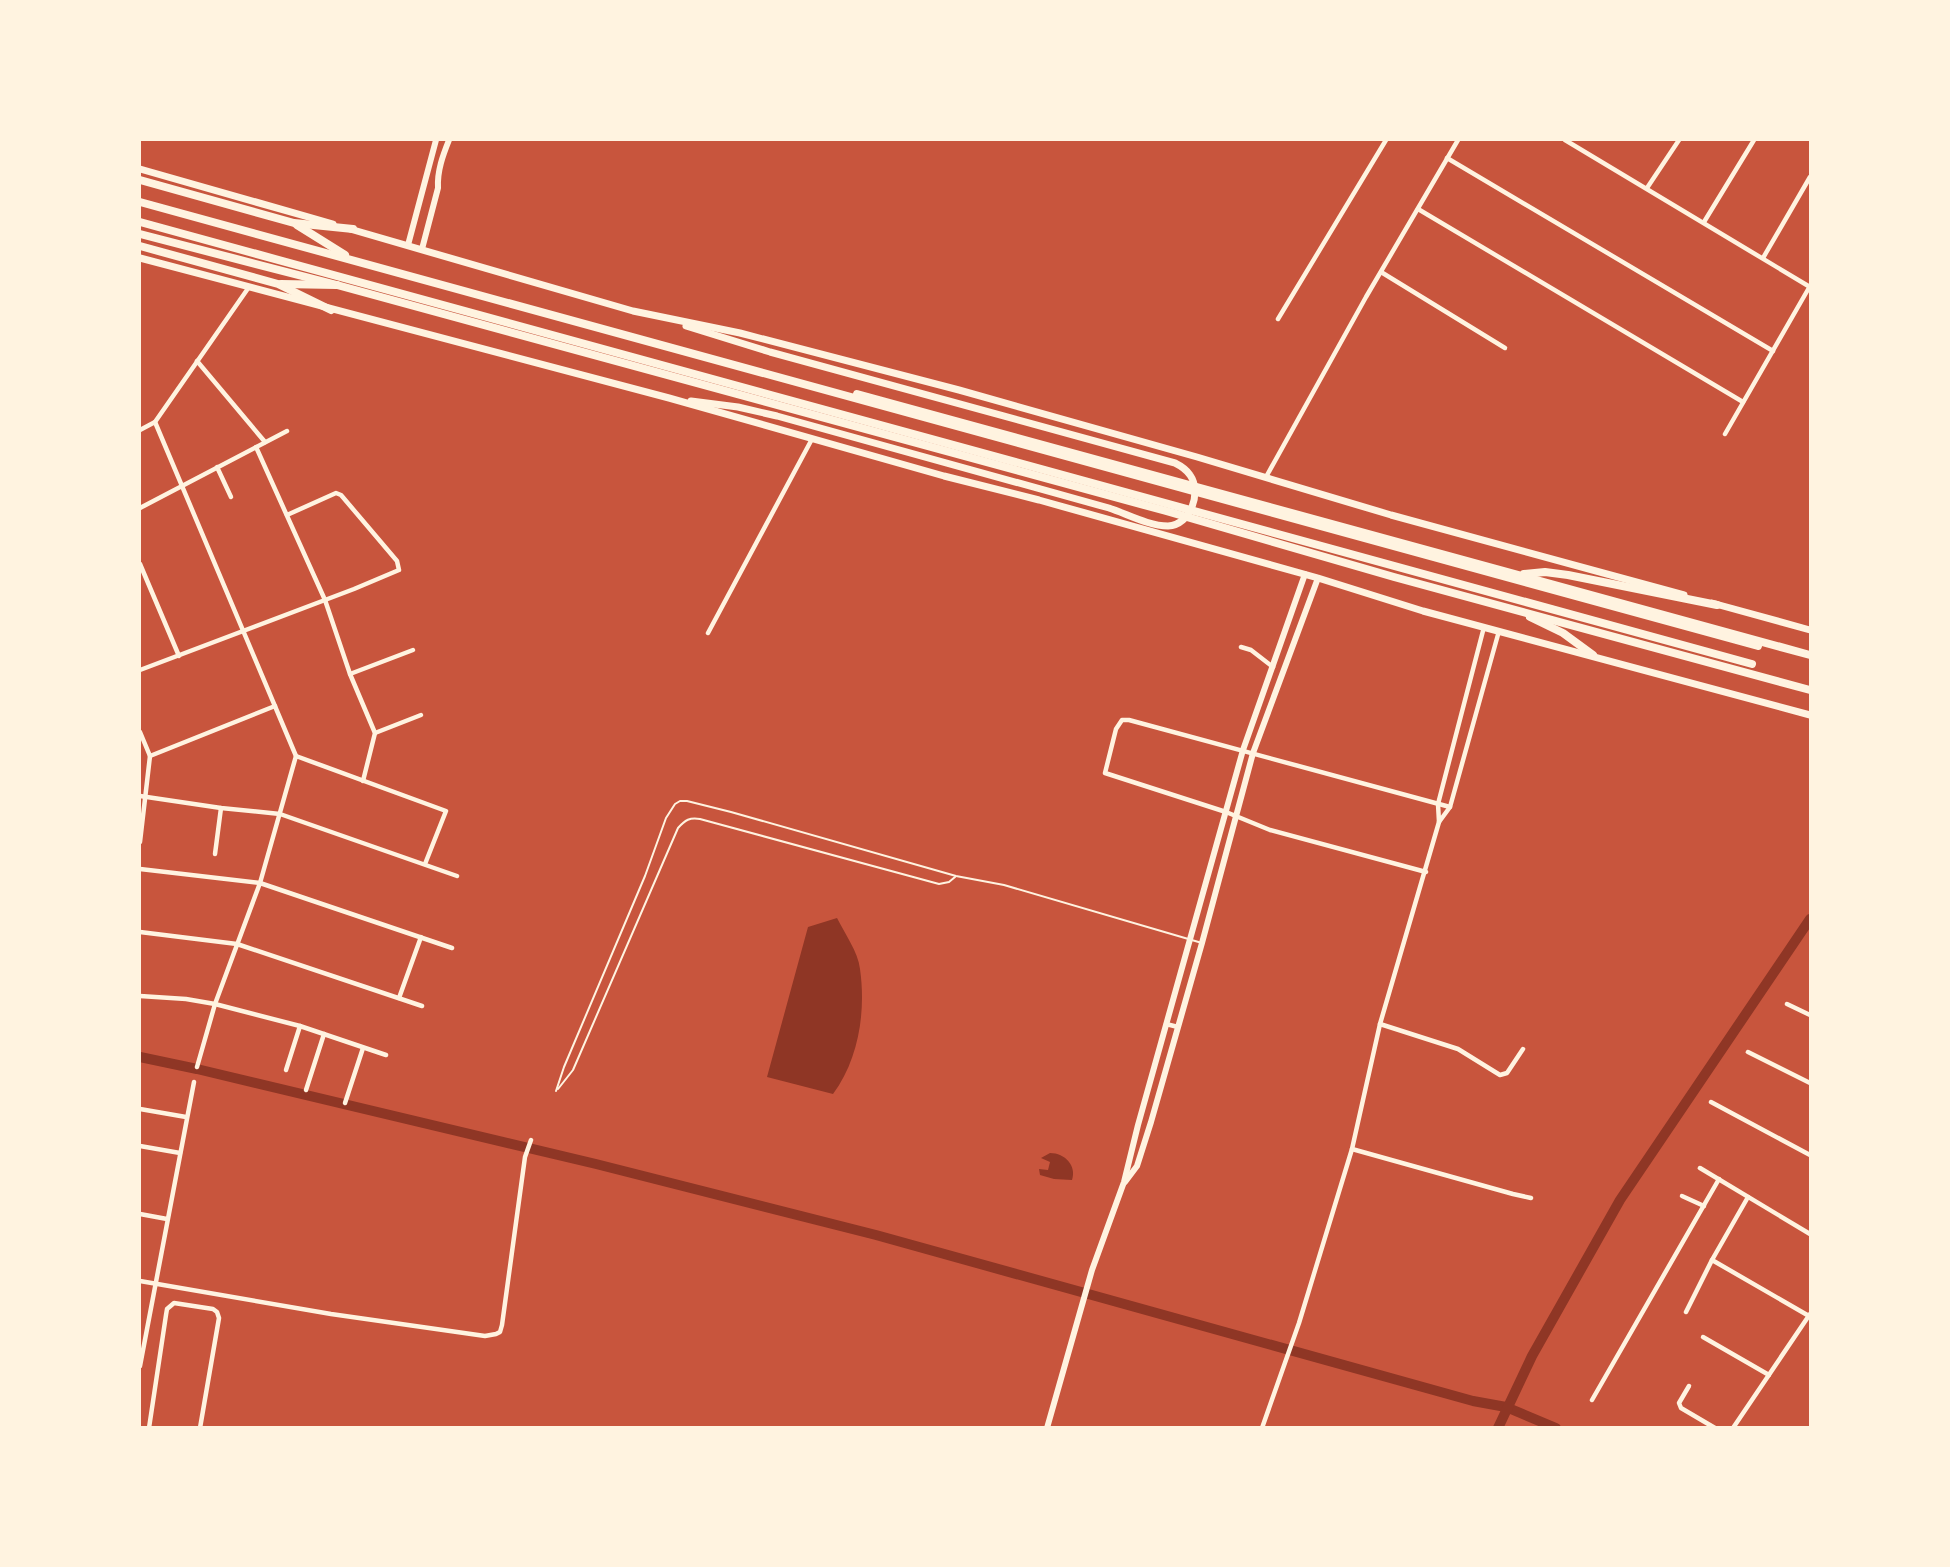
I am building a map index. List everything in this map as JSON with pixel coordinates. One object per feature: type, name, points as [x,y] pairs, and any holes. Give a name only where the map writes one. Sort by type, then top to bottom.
[{"type":"highway","points":[[140,180],[294,223],[353,229]]},
{"type":"highway","points":[[140,200],[1810,655]]},
{"type":"highway","points":[[140,200],[1758,646]]},
{"type":"highway","points":[[140,222],[1752,664]]},
{"type":"highway","points":[[294,223],[345,255]]},
{"type":"highway","points":[[140,234],[338,285],[1155,508],[1371,571],[1810,690]]},
{"type":"highway","points":[[140,246],[278,284],[332,310]]},
{"type":"highway","points":[[278,284],[338,285]]},
{"type":"highway","points":[[1517,574],[1545,572],[1568,575],[1717,604]]},
{"type":"highway","points":[[1514,609],[1563,633],[1593,655]]},
{"type":"main road","points":[[140,169],[554,289],[663,318],[740,333],[854,362],[1266,477],[1390,515],[1810,630]]},
{"type":"main road","points":[[140,258],[669,398],[1305,574],[1415,609],[1810,715]]},
{"type":"main road","points":[[663,318],[712,335],[1175,464],[1184,468],[1191,476],[1195,492],[1192,508],[1176,524],[1168,526],[1156,524],[1109,508],[938,460],[738,407],[669,398]]},
{"type":"street","points":[[408,245],[425,174],[436,140]]},
{"type":"street","points":[[422,249],[449,140]]},
{"type":"street","points":[[1278,319],[1386,140]]},
{"type":"street","points":[[1266,477],[1458,140]]},
{"type":"street","points":[[1565,140],[1810,286],[1725,434]]},
{"type":"street","points":[[1574,144],[1578,140]]},
{"type":"street","points":[[1647,188],[1679,140]]},
{"type":"street","points":[[1704,222],[1754,140]]},
{"type":"street","points":[[1447,158],[1773,351]]},
{"type":"street","points":[[425,174],[438,178]]},
{"type":"street","points":[[1763,258],[1810,177]]},
{"type":"street","points":[[1418,209],[1743,402]]},
{"type":"street","points":[[1381,272],[1505,348]]},
{"type":"street","points":[[140,430],[155,422],[249,287]]},
{"type":"street","points":[[197,361],[265,442]]},
{"type":"street","points":[[155,422],[245,630],[296,756],[260,883],[215,1004],[197,1067]]},
{"type":"street","points":[[140,508],[287,431]]},
{"type":"street","points":[[708,633],[812,439]]},
{"type":"street","points":[[256,447],[325,600],[350,674],[375,733],[363,781]]},
{"type":"street","points":[[217,467],[231,497]]},
{"type":"street","points":[[140,670],[396,572],[399,564],[341,495],[336,493],[287,515]]},
{"type":"street","points":[[140,564],[179,656]]},
{"type":"street","points":[[1047,1428],[1092,1270],[1124,1182],[1127,1164],[1243,750],[1305,574]]},
{"type":"street","points":[[1124,1182],[1137,1166],[1202,943],[1253,753],[1318,578]]},
{"type":"street","points":[[1262,1428],[1299,1323],[1352,1149],[1380,1024],[1439,822],[1438,804],[1484,627]]},
{"type":"street","points":[[1439,822],[1450,807],[1499,631]]},
{"type":"street","points":[[1241,647],[1251,650],[1272,667]]},
{"type":"street","points":[[350,674],[413,650]]},
{"type":"street","points":[[150,756],[275,706]]},
{"type":"street","points":[[375,733],[421,715]]},
{"type":"street","points":[[1426,872],[1270,830],[1226,812],[1105,773],[1116,729],[1122,720],[1129,720],[1450,807]]},
{"type":"street","points":[[140,732],[150,756],[142,796],[140,842]]},
{"type":"street","points":[[296,756],[446,811],[424,864]]},
{"type":"street","points":[[142,796],[280,814],[458,876]]},
{"type":"street","points":[[215,854],[221,808]]},
{"type":"street","points":[[140,869],[260,883],[452,948]]},
{"type":"street","points":[[140,932],[237,944],[422,1006]]},
{"type":"street","points":[[399,998],[421,937]]},
{"type":"street","points":[[140,996],[186,999],[215,1004],[300,1026],[387,1055]]},
{"type":"street","points":[[1787,1004],[1810,1015]]},
{"type":"street","points":[[1166,1024],[1178,1027]]},
{"type":"street","points":[[1380,1024],[1458,1049],[1500,1075],[1506,1073],[1523,1049]]},
{"type":"street","points":[[286,1070],[300,1026]]},
{"type":"street","points":[[306,1090],[324,1034]]},
{"type":"street","points":[[345,1102],[363,1048]]},
{"type":"street","points":[[1748,1052],[1810,1083]]},
{"type":"street","points":[[140,1366],[194,1082]]},
{"type":"street","points":[[1711,1102],[1810,1155]]},
{"type":"street","points":[[140,1109],[186,1117]]},
{"type":"street","points":[[140,1281],[437,1329],[485,1336],[496,1334],[501,1332],[525,1157],[531,1140]]},
{"type":"street","points":[[140,1146],[180,1153]]},
{"type":"street","points":[[1352,1149],[1395,1163],[1531,1198]]},
{"type":"street","points":[[1700,1168],[1810,1234]]},
{"type":"street","points":[[1592,1400],[1719,1179]]},
{"type":"street","points":[[1682,1196],[1704,1206]]},
{"type":"street","points":[[1686,1312],[1748,1197]]},
{"type":"street","points":[[140,1214],[167,1219]]},
{"type":"street","points":[[1712,1260],[1810,1315],[1733,1428]]},
{"type":"street","points":[[149,1428],[165,1315],[167,1309],[174,1303],[213,1309],[219,1318],[200,1428]]},
{"type":"street","points":[[1703,1336],[1769,1375]]},
{"type":"street","points":[[1689,1386],[1679,1404],[1681,1408],[1715,1428]]},
{"type":"lane","points":[[956,876],[949,882],[939,884],[700,819],[686,820],[678,828],[573,1070],[556,1091],[645,876],[666,818],[675,804],[680,801],[731,812],[956,876],[1004,885],[1202,943]]},
{"type":"shaded area","points":[[837,918],[859,963],[862,1001],[855,1050],[833,1094],[767,1077],[808,927]]},
{"type":"shaded area","points":[[1050,1153],[1060,1155],[1068,1161],[1073,1170],[1072,1180],[1040,1175],[1039,1169],[1048,1170],[1050,1162],[1041,1158]]},
{"type":"waterway","points":[[1498,1428],[1532,1356],[1620,1200],[1810,919]]},
{"type":"waterway","points":[[140,1057],[596,1164],[876,1235],[1473,1401],[1506,1407],[1556,1428]]}]
